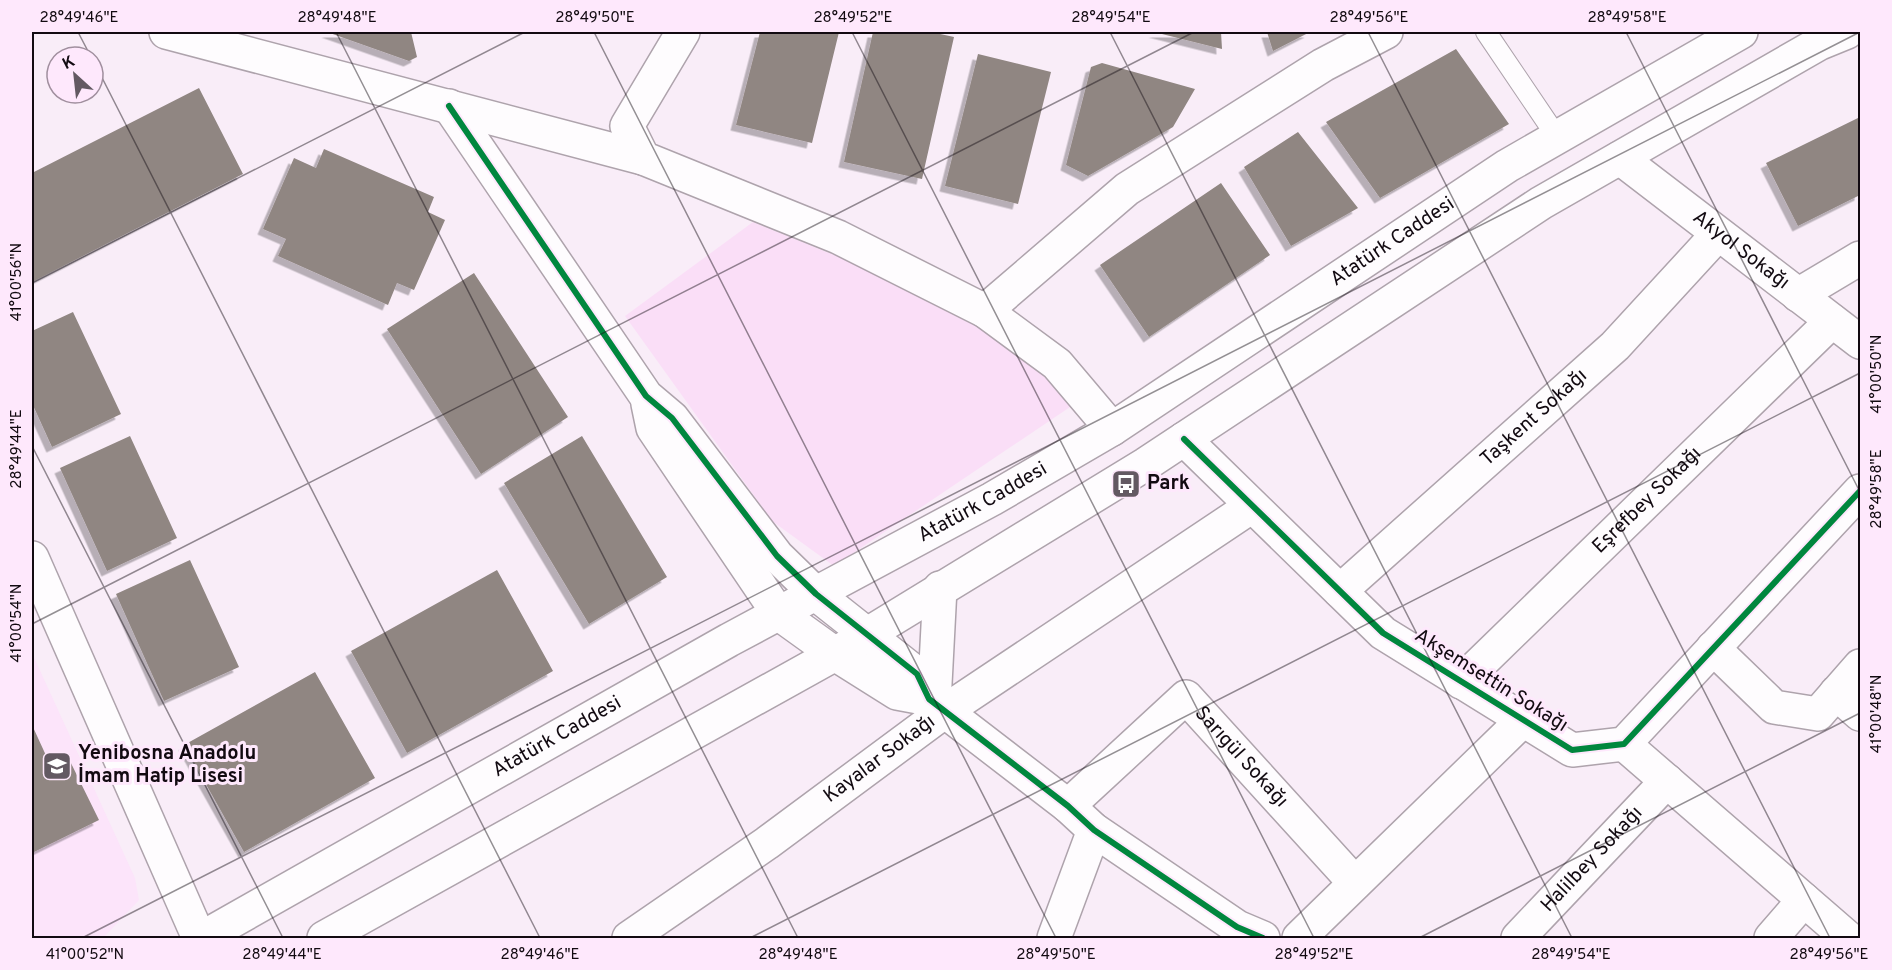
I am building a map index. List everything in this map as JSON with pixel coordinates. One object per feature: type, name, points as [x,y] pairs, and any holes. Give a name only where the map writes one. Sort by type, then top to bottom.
[{"type":"street","points":[[166,32],[643,158],[838,237],[985,311],[1057,364],[1112,429]]},
{"type":"street","points":[[643,158],[627,126],[683,32]]},
{"type":"street","points":[[985,311],[1127,189],[1323,65],[1386,32]]},
{"type":"street","name":"Atatürk Caddesi","points":[[201,939],[778,614],[992,499],[1112,429],[1507,166],[1741,32]]},
{"type":"street","points":[[324,939],[835,654],[1146,464],[1531,210],[1820,44],[1847,32]]},
{"type":"street","points":[[449,106],[646,396],[672,418],[777,556],[816,594],[917,674],[936,704],[1068,806],[1095,830],[1245,935]]},
{"type":"street","name":"Akyol Sokağı","points":[[1620,158],[1860,342]]},
{"type":"street","name":"Taşkent Sokağı","points":[[1340,591],[1616,346],[1718,234]]},
{"type":"street","points":[[1798,295],[1860,258]]},
{"type":"street","name":"Eşrefbey Sokağı","points":[[1461,682],[1832,321]]},
{"type":"street","points":[[646,396],[653,428],[778,614],[897,693],[936,704]]},
{"type":"street","name":"Akşemsettin Sokağı","points":[[1184,439],[1383,633],[1572,750],[1624,744]]},
{"type":"street","points":[[1848,939],[1624,744],[1860,491]]},
{"type":"street","name":"Kayalar Sokağı","points":[[629,939],[767,843],[936,704],[1252,506]]},
{"type":"street","points":[[32,558],[201,939]]},
{"type":"street","points":[[936,704],[940,588]]},
{"type":"street","points":[[1713,648],[1774,707],[1818,714],[1848,704],[1860,666]]},
{"type":"street","name":"Sarıgül Sokağı","points":[[1068,806],[1186,697],[1355,883]]},
{"type":"street","name":"Akşemsettin Sokağı","points":[[1299,939],[1523,720]]},
{"type":"street","name":"Halilbey Sokağı","points":[[1518,939],[1667,781]]},
{"type":"street","points":[[1054,939],[1095,830]]},
{"type":"street","points":[[1771,939],[1804,900]]},
{"type":"lane","points":[[1485,32],[1557,137]]},
{"type":"shaded area","points":[[753,222],[1013,328],[1076,403],[834,566],[772,521],[625,316]]},
{"type":"shaded area","name":"Yenibosna Anadolu İmam Hatip Lisesi","points":[[32,653],[135,878],[139,900],[103,938],[32,938]]},
{"type":"building","points":[[327,32],[411,32],[417,57],[409,61]]},
{"type":"building","points":[[760,32],[839,32],[812,143],[736,125]]},
{"type":"building","points":[[873,32],[931,32],[954,37],[922,179],[844,162]]},
{"type":"building","points":[[1154,32],[1221,32],[1222,49]]},
{"type":"building","points":[[1267,32],[1310,32],[1273,51]]},
{"type":"building","points":[[1456,49],[1509,124],[1380,198],[1326,122]]},
{"type":"building","points":[[978,54],[1051,72],[1018,204],[945,186]]},
{"type":"building","points":[[1102,63],[1195,89],[1173,127],[1088,176],[1066,165],[1091,67]]},
{"type":"building","points":[[199,88],[243,174],[32,282],[32,173]]},
{"type":"building","points":[[1860,117],[1860,195],[1798,226],[1766,163]]},
{"type":"building","points":[[1298,132],[1358,208],[1291,246],[1244,167]]},
{"type":"building","points":[[324,149],[434,197],[428,212],[445,220],[414,290],[397,283],[388,305],[278,256],[286,239],[263,229],[294,158],[316,168]]},
{"type":"building","points":[[1221,183],[1270,255],[1149,337],[1100,265]]},
{"type":"building","points":[[474,273],[568,417],[481,474],[387,329]]},
{"type":"building","points":[[73,312],[121,414],[52,447],[32,403],[32,331]]},
{"type":"building","points":[[130,436],[177,538],[107,571],[60,468]]},
{"type":"building","points":[[582,436],[667,577],[589,624],[504,483]]},
{"type":"building","points":[[190,560],[239,667],[164,701],[116,594]]},
{"type":"building","points":[[497,570],[553,671],[407,753],[351,651]]},
{"type":"building","points":[[315,672],[375,778],[244,852],[184,745]]},
{"type":"building","points":[[32,725],[49,762],[66,753],[99,820],[32,853]]},
{"type":"cycle path","points":[[449,106],[646,396],[672,418],[777,556],[816,594],[917,674],[929,699],[1068,806],[1094,830],[1237,927],[1263,938]]},
{"type":"cycle path","points":[[1184,439],[1383,633],[1572,750],[1624,744],[1860,491]]},
{"type":"place","name":"Park","points":[[1126,484]]},
{"type":"place","name":"Yenibosna Anadolu İmam Hatip Lisesi","points":[[57,766]]}]
